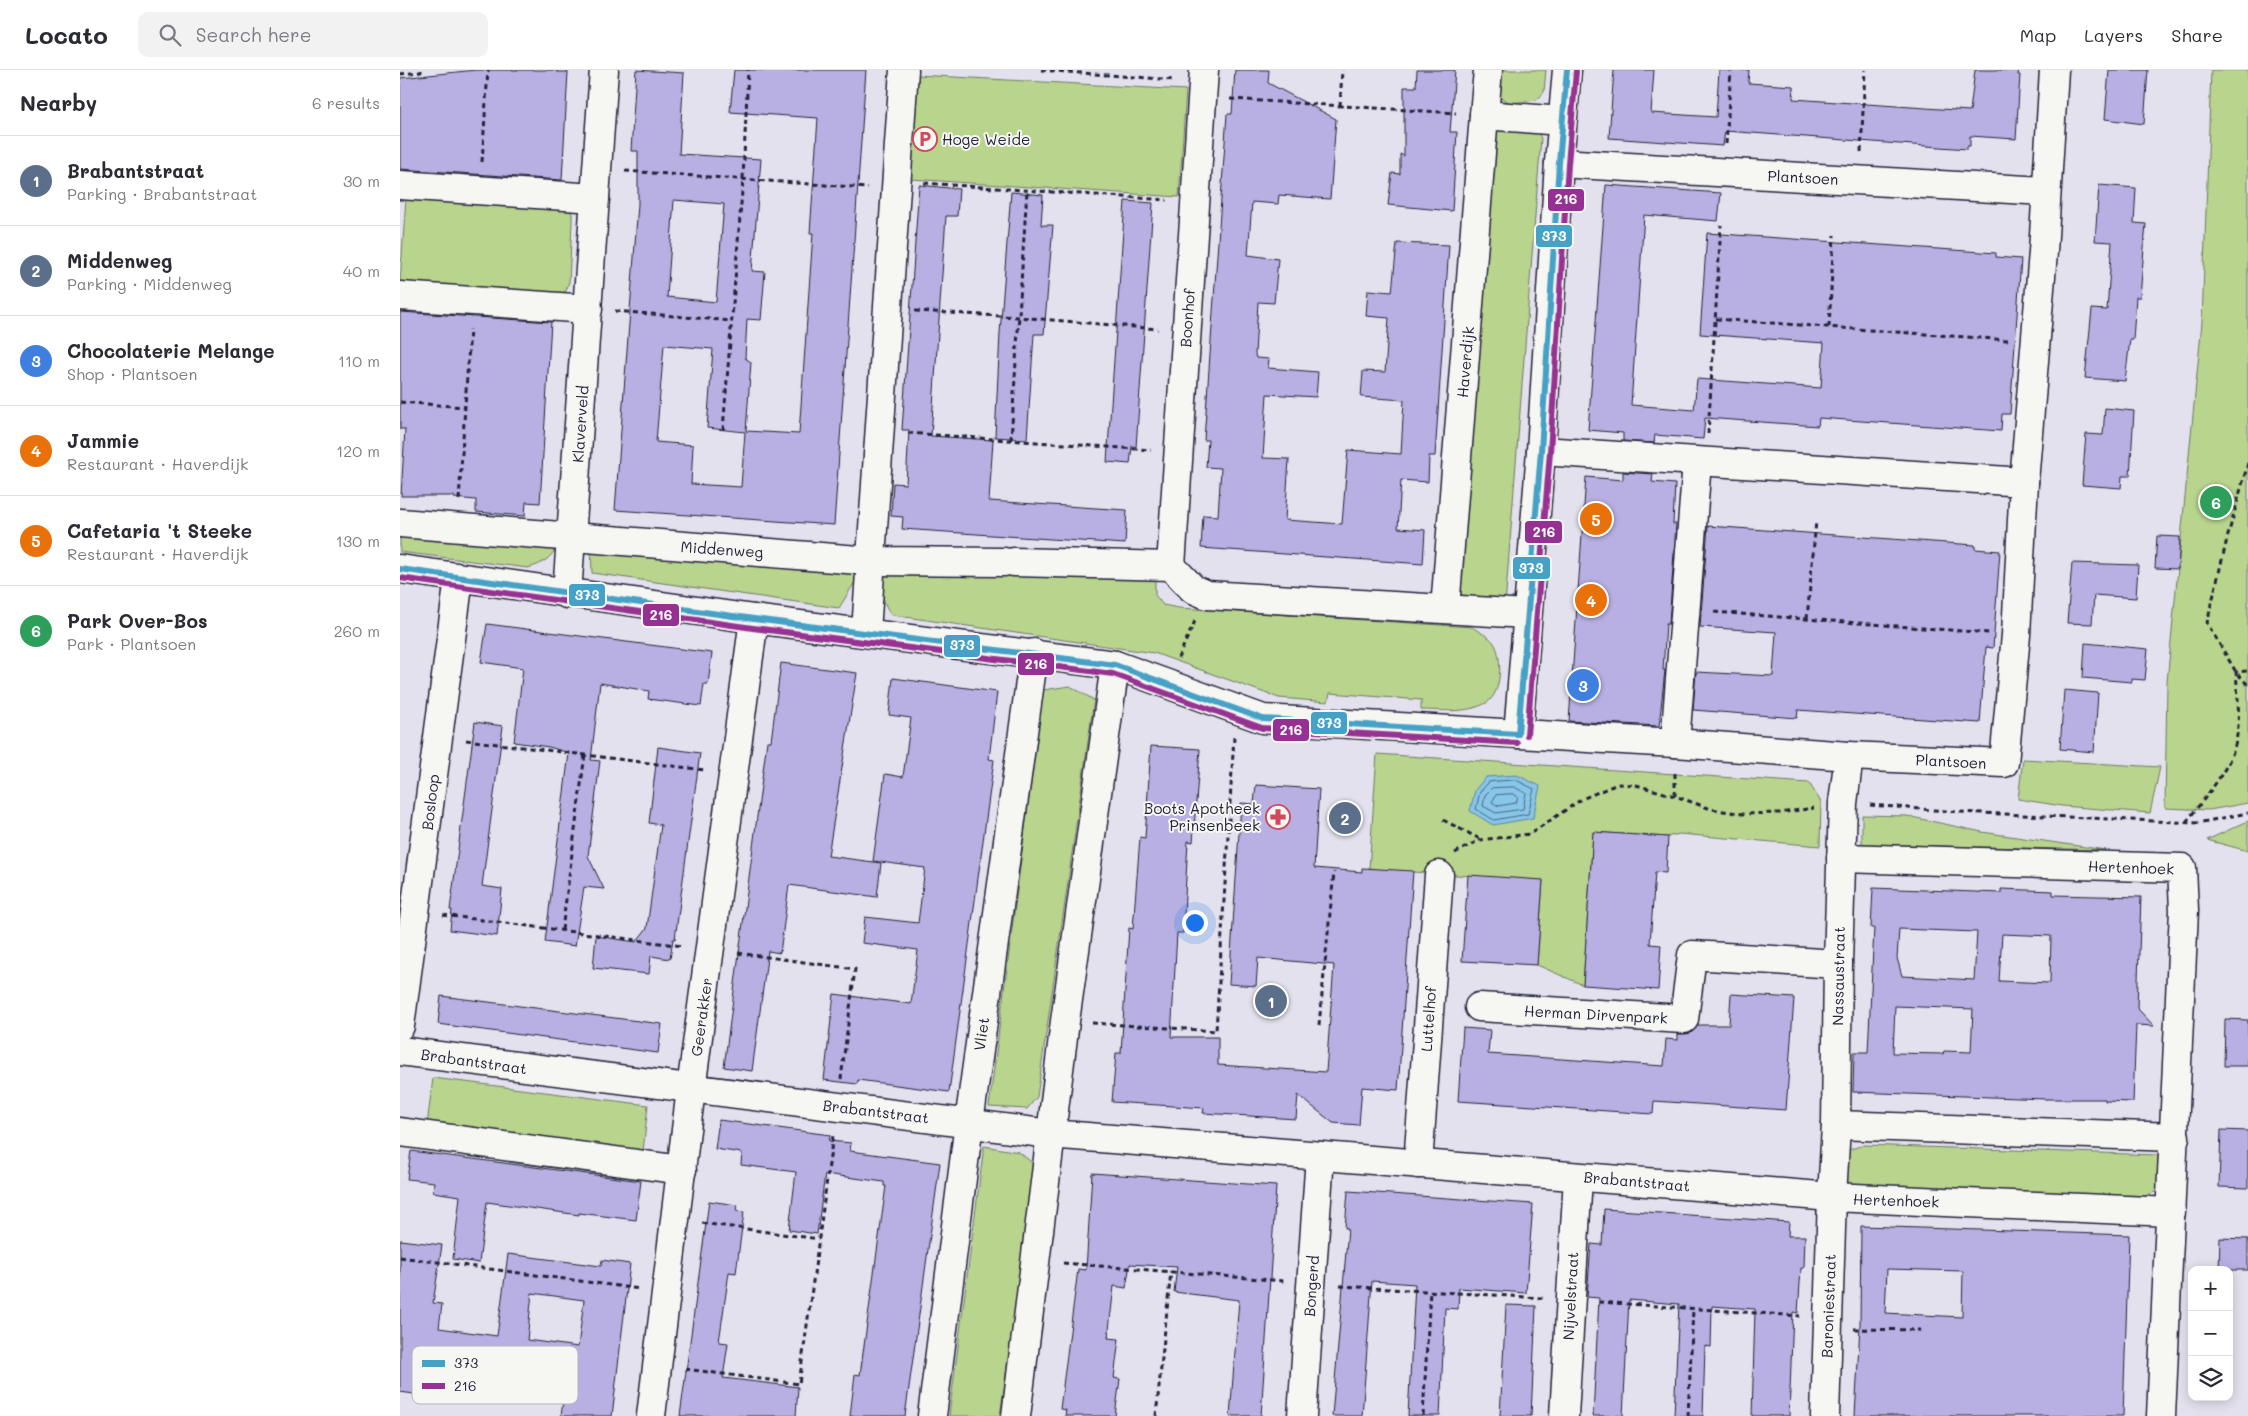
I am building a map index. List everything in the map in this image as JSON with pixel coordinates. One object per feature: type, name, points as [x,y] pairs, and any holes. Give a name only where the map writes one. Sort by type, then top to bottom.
[{"type":"street","name":"Klaverveld","points":[[572,538],[604,70]]},
{"type":"street","points":[[866,632],[904,70]]},
{"type":"street","name":"Haverdijk","points":[[1445,609],[1488,70]]},
{"type":"street","points":[[400,569],[754,619],[1034,653],[1115,665],[1263,718],[1518,734],[1541,451],[1559,163],[1567,70]]},
{"type":"street","name":"Plantsoen","points":[[1518,734],[1849,756],[2004,764],[2016,635],[2024,482],[2036,342],[2054,70]]},
{"type":"street","name":"Boonhof","points":[[1171,566],[1203,83]]},
{"type":"street","points":[[1484,115],[1562,121]]},
{"type":"street","name":"Plantsoen","points":[[1559,163],[2046,191]]},
{"type":"street","points":[[400,185],[595,198]]},
{"type":"street","points":[[400,296],[588,309]]},
{"type":"street","points":[[1541,451],[2024,482]]},
{"type":"street","points":[[1676,743],[1686,609],[1701,462]]},
{"type":"street","name":"Middenweg","points":[[400,523],[871,561],[1171,566]]},
{"type":"street","points":[[568,594],[572,538]]},
{"type":"street","points":[[1171,566],[1193,588],[1207,595],[1527,614]]},
{"type":"street","name":"Bosloop","points":[[400,1026],[459,578]]},
{"type":"street","name":"Geerakker","points":[[650,1416],[691,1089],[754,619]]},
{"type":"street","name":"Vliet","points":[[932,1416],[969,1123],[1034,653]]},
{"type":"street","points":[[1016,1416],[1050,1134],[1115,665]]},
{"type":"street","name":"Nassaustraat","points":[[1832,1197],[1836,1125],[1843,803],[1849,756]]},
{"type":"street","name":"Hertenhoek","points":[[1841,858],[2182,868],[2184,910],[2160,1416]]},
{"type":"street","name":"Luttelhof","points":[[1418,1164],[1443,866]]},
{"type":"street","name":"Herman Dirvenpark","points":[[1479,1007],[1684,1019],[1692,955],[1838,964]]},
{"type":"street","name":"Brabantstraat","points":[[400,1051],[1050,1134],[1832,1197]]},
{"type":"street","points":[[1836,1125],[2174,1137]]},
{"type":"street","points":[[400,1132],[682,1170]]},
{"type":"street","name":"Bongerd","points":[[1302,1416],[1320,1156]]},
{"type":"street","name":"Nijvelstraat","points":[[1564,1416],[1578,1177]]},
{"type":"street","name":"Hertenhoek","points":[[1832,1197],[2171,1212]]},
{"type":"street","name":"Baroniestraat","points":[[1825,1416],[1832,1197]]},
{"type":"path","points":[[400,74],[421,72],[421,70]]},
{"type":"path","points":[[480,190],[488,70]]},
{"type":"path","points":[[723,430],[743,179],[748,70]]},
{"type":"path","points":[[1041,70],[1203,83],[1340,106],[1484,115]]},
{"type":"path","points":[[1340,106],[1342,70]]},
{"type":"path","points":[[1724,172],[1731,70]]},
{"type":"path","points":[[1859,180],[1865,70]]},
{"type":"path","points":[[597,169],[743,179],[1027,190],[1195,202]]},
{"type":"path","points":[[1011,440],[1027,190]]},
{"type":"path","points":[[1701,462],[1716,319],[1721,226]]},
{"type":"path","points":[[1830,327],[1834,235]]},
{"type":"path","points":[[458,527],[472,301]]},
{"type":"path","points":[[588,309],[732,321]]},
{"type":"path","points":[[887,310],[1018,317],[1186,331]]},
{"type":"path","points":[[1716,319],[2036,342]]},
{"type":"path","points":[[400,402],[465,407]]},
{"type":"path","points":[[880,431],[1179,452]]},
{"type":"path","points":[[2248,464],[2227,539],[2207,623],[2236,672],[2248,685]]},
{"type":"path","points":[[1807,619],[1816,521]]},
{"type":"path","points":[[1167,683],[1207,595]]},
{"type":"path","points":[[1686,609],[2016,635]]},
{"type":"path","points":[[2236,672],[2248,671]]},
{"type":"path","points":[[2186,822],[2229,762],[2237,736],[2236,672]]},
{"type":"path","points":[[1065,1021],[1216,1032],[1236,709]]},
{"type":"path","points":[[438,736],[734,774]]},
{"type":"path","points":[[562,930],[585,754]]},
{"type":"path","points":[[1443,866],[1480,840],[1530,834],[1582,799],[1618,784],[1636,785],[1711,809],[1743,814],[1780,813],[1843,803],[1959,812],[2197,823],[2248,813]]},
{"type":"path","points":[[1443,820],[1480,840]]},
{"type":"path","points":[[1320,1025],[1334,872]]},
{"type":"path","points":[[676,1219],[819,1238]]},
{"type":"path","points":[[400,1257],[667,1292]]},
{"type":"path","points":[[1035,1261],[1311,1284],[1692,1309],[1828,1323],[1921,1330]]},
{"type":"path","points":[[1156,1416],[1171,1271]]},
{"type":"path","points":[[1423,1416],[1430,1291]]},
{"type":"path","points":[[1688,1416],[1692,1309]]},
{"type":"green space","points":[[1495,70],[1546,70],[1544,92],[1537,100],[1511,103],[1494,95]]},
{"type":"green space","points":[[2211,70],[2248,70],[2248,803],[2209,810],[2165,808],[2167,682],[2202,322]]},
{"type":"green space","points":[[918,75],[1186,90],[1179,197],[911,179]]},
{"type":"green space","points":[[1497,129],[1536,129],[1541,138],[1505,606],[1460,603],[1476,320],[1491,132]]},
{"type":"green space","points":[[406,198],[566,209],[572,213],[572,222],[569,282],[566,291],[559,294],[400,283]]},
{"type":"green space","points":[[400,530],[558,545],[546,560],[528,568],[400,552]]},
{"type":"green space","points":[[591,542],[856,563],[855,582],[839,608],[592,573]]},
{"type":"green space","points":[[883,565],[1142,579],[1155,578],[1155,595],[1163,605],[1179,608],[1472,627],[1490,639],[1497,649],[1500,666],[1498,684],[1491,699],[1486,703],[1470,709],[1454,711],[1421,710],[1421,700],[1330,693],[1328,702],[1279,698],[1154,653],[892,615],[883,598]]},
{"type":"green space","points":[[1070,686],[1094,700],[1037,1097],[1027,1109],[989,1107],[1043,690]]},
{"type":"green space","points":[[1377,754],[1809,783],[1821,802],[1820,846],[1679,834],[1666,837],[1593,832],[1583,985],[1537,965],[1543,881],[1369,869]]},
{"type":"green space","points":[[2023,759],[2160,767],[2150,813],[2062,806],[2018,799]]},
{"type":"green space","points":[[1862,815],[1907,816],[1982,832],[2106,850],[1862,844]]},
{"type":"green space","points":[[2248,821],[2248,851],[2207,840]]},
{"type":"green space","points":[[433,1078],[648,1105],[643,1152],[427,1125]]},
{"type":"green space","points":[[1863,1145],[2158,1155],[2157,1191],[2140,1198],[1850,1184],[1843,1176],[1846,1151]]},
{"type":"green space","points":[[984,1146],[1019,1152],[1036,1166],[1000,1416],[949,1416]]},
{"type":"water","points":[[1517,775],[1540,786],[1533,818],[1493,825],[1470,811],[1475,790],[1486,777]]},
{"type":"building","points":[[476,70],[557,70],[557,72],[568,72],[562,180],[400,169],[400,78]]},
{"type":"building","points":[[636,70],[684,73],[679,154],[761,159],[752,271],[765,272],[761,320],[747,319],[745,358],[751,362],[746,431],[799,434],[813,233],[810,233],[818,118],[730,112],[734,70],[866,70],[834,525],[615,510],[638,204],[638,151],[631,151]],"holes":[[[674,200],[724,204],[716,302],[667,297]],[[664,345],[713,349],[707,428],[745,432],[741,487],[691,484],[693,445],[656,442]]]},
{"type":"building","points":[[1235,70],[1269,70],[1268,83],[1336,119],[1330,199],[1279,195],[1278,204],[1252,202],[1248,255],[1278,259],[1274,303],[1258,302],[1256,358],[1269,359],[1268,368],[1318,372],[1316,397],[1267,394],[1263,458],[1289,459],[1285,520],[1342,524],[1348,450],[1401,454],[1404,400],[1361,397],[1363,371],[1385,372],[1389,318],[1366,316],[1368,290],[1392,292],[1397,243],[1449,245],[1435,456],[1429,456],[1428,482],[1401,480],[1398,528],[1425,530],[1423,564],[1201,548],[1203,515],[1218,516],[1221,468],[1206,467],[1208,440],[1204,440],[1227,114],[1232,114]]},
{"type":"building","points":[[1417,70],[1455,70],[1450,132],[1457,132],[1452,211],[1388,205],[1392,173],[1400,174],[1400,154],[1404,156],[1404,87],[1416,87]]},
{"type":"building","points":[[1614,70],[1654,70],[1651,113],[1716,117],[1719,70],[1749,70],[1748,83],[1794,86],[1793,99],[1970,111],[1975,70],[2019,70],[2016,139],[1970,136],[1970,146],[1967,146],[1967,149],[1725,131],[1723,146],[1609,138]]},
{"type":"building","points":[[2109,70],[2148,70],[2144,124],[2105,119]]},
{"type":"building","points":[[919,185],[959,189],[957,216],[946,216],[931,436],[993,440],[989,501],[1127,510],[1125,544],[902,529],[903,517],[891,516],[893,483],[906,484],[909,430],[902,430]]},
{"type":"building","points":[[1606,185],[1721,193],[1718,221],[1644,215],[1631,405],[1694,410],[1697,379],[1821,388],[1824,343],[1700,334],[1707,233],[1996,253],[1996,257],[2021,259],[2010,414],[2002,414],[2001,431],[1819,418],[1818,426],[1705,418],[1703,439],[1655,435],[1654,443],[1623,441],[1623,433],[1588,430]]},
{"type":"building","points":[[2099,185],[2136,188],[2134,223],[2146,224],[2140,297],[2136,297],[2133,340],[2130,340],[2125,381],[2085,378],[2092,309],[2107,310],[2112,242],[2095,241]]},
{"type":"building","points":[[1011,192],[1043,195],[1041,225],[1053,225],[1044,334],[1034,334],[1027,439],[995,437],[1000,333]]},
{"type":"building","points":[[1125,201],[1153,203],[1136,447],[1132,446],[1130,464],[1107,462]]},
{"type":"building","points":[[400,312],[551,322],[540,503],[526,502],[525,516],[476,512],[476,500],[454,498],[454,496],[401,496],[405,429],[400,429]]},
{"type":"building","points":[[2105,408],[2134,411],[2130,476],[2122,476],[2121,488],[2082,485],[2086,434],[2103,435]]},
{"type":"building","points":[[1623,472],[1653,474],[1652,482],[1675,484],[1673,524],[1676,524],[1669,624],[1666,624],[1663,670],[1665,670],[1659,726],[1569,721],[1586,477],[1623,480]]},
{"type":"building","points":[[1708,526],[1975,545],[1975,549],[2000,551],[1993,648],[1986,647],[1980,723],[1798,710],[1797,718],[1693,710],[1696,672],[1773,676],[1776,632],[1700,627]]},
{"type":"building","points":[[2157,536],[2180,537],[2178,569],[2155,568]]},
{"type":"building","points":[[2072,563],[2138,565],[2136,598],[2094,595],[2092,624],[2067,623]]},
{"type":"building","points":[[487,624],[712,653],[708,684],[704,684],[701,706],[648,699],[649,691],[600,683],[591,760],[600,761],[588,856],[604,889],[584,887],[575,946],[545,942],[569,753],[549,747],[514,742],[523,668],[481,662]]},
{"type":"building","points":[[2085,643],[2148,649],[2145,680],[2132,679],[2132,682],[2083,678]]},
{"type":"building","points":[[781,663],[857,673],[828,856],[881,863],[877,897],[789,885],[780,953],[768,951],[752,1071],[724,1067],[767,741],[771,741]]},
{"type":"building","points":[[893,678],[997,692],[989,759],[994,760],[949,1092],[858,1080],[857,1084],[824,1080],[834,994],[911,1004],[918,950],[862,943],[865,917],[918,923],[925,868],[873,861],[885,774],[903,777],[911,718],[889,715]]},
{"type":"building","points":[[2064,690],[2098,693],[2094,752],[2060,749]]},
{"type":"building","points":[[475,722],[503,726],[482,886],[502,889],[497,936],[450,930],[452,910],[450,910]]},
{"type":"building","points":[[1151,746],[1200,749],[1193,842],[1188,841],[1183,933],[1177,933],[1171,1037],[1218,1037],[1218,1065],[1326,1072],[1334,965],[1258,958],[1256,986],[1229,984],[1241,803],[1254,804],[1256,785],[1319,789],[1314,868],[1362,872],[1362,868],[1413,871],[1398,1090],[1362,1087],[1359,1125],[1333,1123],[1298,1095],[1296,1119],[1203,1113],[1204,1108],[1112,1102],[1116,1053],[1121,1053],[1129,928],[1133,929],[1140,837],[1145,838]]},
{"type":"building","points":[[658,747],[700,753],[675,939],[673,939],[670,959],[651,956],[649,974],[593,968],[596,936],[636,942],[647,928],[661,825],[649,823]]},
{"type":"building","points":[[1593,832],[1668,837],[1666,873],[1655,872],[1650,944],[1661,945],[1658,990],[1583,985]]},
{"type":"building","points":[[1468,875],[1543,880],[1537,965],[1462,961]]},
{"type":"building","points":[[1873,888],[2001,893],[2001,889],[2053,891],[2053,895],[2141,897],[2137,1008],[2154,1026],[2136,1025],[2133,1102],[2105,1101],[2105,1099],[2046,1099],[1853,1092],[1854,1052],[1868,1052],[1874,928],[1871,928]],"holes":[[[1899,929],[1977,932],[1974,980],[1902,976],[1897,958]],[[2002,934],[2051,936],[2050,983],[1999,981]],[[1895,1006],[1973,1009],[1971,1052],[1944,1051],[1943,1054],[1893,1053]]]},
{"type":"building","points":[[1731,994],[1794,998],[1786,1110],[1654,1101],[1653,1114],[1458,1101],[1463,1028],[1490,1030],[1488,1054],[1664,1066],[1666,1039],[1678,1040],[1678,1034],[1691,1033],[1698,1025],[1729,1025]]},
{"type":"building","points":[[441,996],[662,1024],[658,1053],[438,1024]]},
{"type":"building","points":[[2225,1019],[2248,1020],[2248,1066],[2224,1066]]},
{"type":"building","points":[[719,1120],[830,1135],[829,1141],[851,1143],[850,1151],[940,1163],[905,1416],[850,1416],[855,1374],[860,1375],[886,1186],[884,1186],[884,1182],[825,1174],[817,1234],[789,1230],[796,1172],[741,1165],[742,1153],[715,1149]]},
{"type":"building","points":[[2221,1130],[2248,1131],[2248,1188],[2219,1187]]},
{"type":"building","points":[[411,1151],[641,1181],[636,1220],[579,1213],[579,1215],[487,1202],[479,1263],[453,1259],[460,1196],[433,1192],[434,1182],[407,1179]]},
{"type":"building","points":[[1092,1173],[1276,1186],[1261,1416],[1230,1416],[1239,1300],[1174,1292],[1177,1267],[1130,1264],[1126,1288],[1114,1286],[1108,1338],[1119,1339],[1114,1378],[1120,1379],[1115,1416],[1065,1416],[1066,1410],[1060,1409],[1078,1269],[1086,1270]]},
{"type":"building","points":[[1348,1191],[1533,1204],[1526,1293],[1459,1288],[1458,1309],[1445,1308],[1440,1416],[1408,1416],[1415,1284],[1372,1281],[1362,1416],[1332,1416],[1348,1228],[1345,1228]]},
{"type":"building","points":[[709,1201],[737,1205],[736,1211],[744,1212],[736,1273],[729,1272],[719,1342],[728,1343],[723,1378],[798,1387],[796,1416],[680,1416]]},
{"type":"building","points":[[1604,1209],[1789,1222],[1788,1236],[1805,1236],[1804,1268],[1801,1268],[1798,1313],[1793,1312],[1789,1416],[1752,1416],[1755,1309],[1712,1306],[1711,1347],[1705,1346],[1703,1416],[1674,1416],[1679,1304],[1629,1300],[1623,1416],[1593,1416],[1599,1298],[1587,1297],[1591,1244],[1602,1245]]},
{"type":"building","points":[[1861,1226],[2129,1235],[2123,1416],[1855,1416],[1860,1325]],"holes":[[[1887,1269],[1963,1271],[1962,1317],[1885,1313]]]},
{"type":"building","points":[[2220,1238],[2248,1239],[2248,1270],[2233,1270],[2233,1266],[2219,1266]]},
{"type":"building","points":[[400,1240],[442,1245],[433,1303],[442,1304],[439,1328],[497,1336],[508,1254],[601,1266],[602,1260],[630,1264],[612,1416],[561,1416],[563,1404],[578,1404],[578,1347],[584,1300],[532,1293],[527,1340],[571,1346],[412,1346],[412,1394],[400,1392]]},
{"type":"building","points":[[1506,1305],[1536,1306],[1531,1416],[1500,1416]]},
{"type":"transit line","name":"373","points":[[1518,734],[1541,451],[1559,163],[1567,70]]},
{"type":"transit line","name":"216","points":[[1527,735],[1550,452],[1568,164],[1576,71]]},
{"type":"transit line","name":"373","points":[[400,569],[754,619],[1115,665],[1263,719],[1518,734]]},
{"type":"transit line","name":"216","points":[[400,578],[753,628],[1113,674],[1262,728],[1517,743]]},
{"type":"place","name":"Hoge Weide","points":[[925,139]]},
{"type":"place","name":"Park Over-Bos","points":[[2216,502]]},
{"type":"place","name":"Cafetaria 't Steeke","points":[[1596,519]]},
{"type":"place","name":"Jammie","points":[[1591,600]]},
{"type":"place","name":"Chocolaterie Melange","points":[[1583,685]]},
{"type":"place","name":"Boots Apotheek Prinsenbeek","points":[[1278,817]]},
{"type":"place","name":"Middenweg","points":[[1345,818]]},
{"type":"place","name":"Brabantstraat","points":[[1271,1001]]}]
